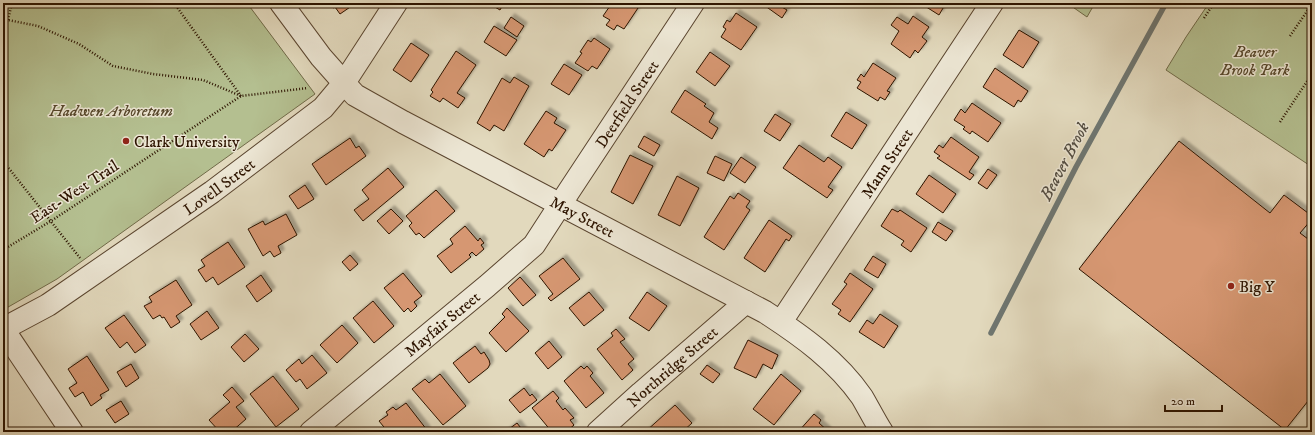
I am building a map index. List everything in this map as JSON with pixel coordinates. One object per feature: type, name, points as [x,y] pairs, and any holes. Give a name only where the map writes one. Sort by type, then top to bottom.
[{"type":"street","name":"May Street","points":[[281,3],[321,57],[355,95],[746,302],[780,322],[820,351],[836,366],[862,398],[882,432]]},
{"type":"street","name":"Lovell Street","points":[[3,329],[48,305],[212,192],[323,108],[344,83],[396,3]]},
{"type":"street","name":"Deerfield Street","points":[[560,204],[693,3]]},
{"type":"street","name":"Mann Street","points":[[780,322],[992,3]]},
{"type":"street","name":"Mayfair Street","points":[[311,432],[487,286],[534,245],[560,204]]},
{"type":"street","name":"Northridge Street","points":[[598,432],[746,302]]},
{"type":"street","points":[[3,329],[72,432]]},
{"type":"path","points":[[8,20],[12,3]]},
{"type":"path","points":[[174,3],[241,96]]},
{"type":"path","points":[[1204,18],[1214,3]]},
{"type":"path","points":[[1290,36],[1312,6]]},
{"type":"path","points":[[3,19],[38,26],[79,44],[113,66],[153,74],[203,80],[241,96]]},
{"type":"path","points":[[1280,122],[1312,74]]},
{"type":"path","name":"East-West Trail","points":[[3,250],[51,221],[241,96],[308,88]]},
{"type":"path","points":[[3,162],[93,274]]},
{"type":"green space","name":"Hadwen Arboretum","points":[[3,3],[247,3],[315,94],[57,279],[3,310]]},
{"type":"green space","points":[[1067,3],[1095,3],[1087,17]]},
{"type":"green space","name":"Beaver Brook Park","points":[[1209,3],[1312,3],[1312,167],[1166,70]]},
{"type":"building","points":[[329,3],[356,3],[340,14],[335,7],[333,8]]},
{"type":"building","points":[[488,3],[504,3],[500,10]]},
{"type":"building","points":[[612,3],[630,3],[638,8],[624,29],[617,25],[614,30],[606,25],[610,20],[603,16]]},
{"type":"building","points":[[761,3],[782,3],[780,6],[787,10],[782,18]]},
{"type":"building","points":[[920,3],[946,3],[939,15]]},
{"type":"building","points":[[736,13],[757,27],[741,50],[721,37],[726,29],[723,27],[727,20],[730,22]]},
{"type":"building","points":[[913,16],[929,27],[922,37],[927,41],[918,53],[915,50],[910,58],[891,44],[899,31],[891,25],[897,17],[908,24]]},
{"type":"building","points":[[511,17],[524,26],[517,37],[504,28]]},
{"type":"building","points":[[494,26],[517,40],[506,56],[484,42]]},
{"type":"building","points":[[1019,30],[1039,42],[1023,68],[1003,55]]},
{"type":"building","points":[[594,38],[610,49],[597,69],[592,66],[588,71],[575,63],[588,40],[591,42]]},
{"type":"building","points":[[411,43],[429,55],[411,82],[393,70]]},
{"type":"building","points":[[456,51],[476,65],[457,93],[465,98],[458,108],[443,98],[440,102],[430,96],[433,92],[431,90]]},
{"type":"building","points":[[710,52],[730,66],[715,86],[696,72]]},
{"type":"building","points":[[873,63],[896,78],[887,91],[890,92],[885,100],[880,97],[878,101],[857,88],[861,82],[857,80],[861,74],[864,77]]},
{"type":"building","points":[[564,64],[582,75],[569,95],[551,84]]},
{"type":"building","points":[[995,68],[1028,91],[1021,102],[1018,100],[1014,107],[983,87]]},
{"type":"building","points":[[514,77],[529,86],[504,131],[494,125],[490,131],[477,123],[502,78],[510,83]]},
{"type":"building","points":[[685,90],[706,104],[704,106],[714,113],[709,122],[718,128],[712,139],[671,112]]},
{"type":"building","points":[[972,103],[1001,123],[988,142],[972,131],[970,134],[963,129],[965,127],[954,120],[961,109],[965,113]]},
{"type":"building","points":[[546,111],[557,118],[554,123],[566,130],[552,151],[549,149],[544,157],[524,144]]},
{"type":"building","points":[[846,112],[867,125],[852,149],[831,136]]},
{"type":"building","points":[[775,114],[791,124],[780,141],[764,131]]},
{"type":"building","points":[[644,136],[660,145],[654,156],[638,147]]},
{"type":"building","points":[[951,137],[979,157],[969,172],[974,175],[970,180],[937,158],[940,156],[934,152],[939,145],[943,148]]},
{"type":"building","points":[[350,138],[356,148],[359,146],[366,156],[326,185],[312,164]]},
{"type":"building","points":[[1179,141],[1270,213],[1284,195],[1312,216],[1312,219],[1300,233],[1312,242],[1312,396],[1285,430],[1079,269]]},
{"type":"building","points":[[799,145],[824,162],[828,157],[842,167],[828,187],[833,190],[827,198],[783,168]]},
{"type":"building","points":[[630,155],[653,166],[633,204],[611,192]]},
{"type":"building","points":[[715,156],[732,164],[724,181],[707,173]]},
{"type":"building","points":[[741,157],[756,167],[745,183],[730,173]]},
{"type":"building","points":[[388,168],[404,187],[363,221],[354,210],[369,199],[362,190]]},
{"type":"building","points":[[988,169],[997,175],[987,189],[978,183]]},
{"type":"building","points":[[929,175],[956,194],[943,213],[916,194]]},
{"type":"building","points":[[677,176],[699,188],[680,226],[658,215]]},
{"type":"building","points":[[305,185],[314,199],[298,209],[289,196]]},
{"type":"building","points":[[436,190],[455,211],[424,238],[419,233],[416,235],[409,226],[412,223],[406,216]]},
{"type":"building","points":[[738,193],[750,201],[746,207],[750,210],[724,250],[704,237],[730,196],[734,199]]},
{"type":"building","points":[[391,209],[403,221],[389,234],[377,221]]},
{"type":"building","points":[[892,209],[898,212],[900,210],[927,228],[911,252],[901,245],[904,241],[881,226]]},
{"type":"building","points":[[286,214],[297,235],[278,246],[281,253],[274,257],[270,251],[263,256],[248,229],[263,221],[265,225]]},
{"type":"building","points":[[769,220],[792,236],[789,241],[786,239],[765,272],[744,258]]},
{"type":"building","points":[[938,222],[953,231],[946,241],[932,232]]},
{"type":"building","points":[[465,226],[478,241],[480,238],[484,243],[481,245],[484,249],[476,256],[472,252],[469,255],[471,257],[451,273],[437,256],[453,244],[450,239]]},
{"type":"building","points":[[228,242],[245,267],[218,285],[213,277],[206,282],[198,270],[205,266],[201,260]]},
{"type":"building","points":[[350,255],[358,264],[350,271],[342,262]]},
{"type":"building","points":[[873,256],[886,264],[878,278],[864,270]]},
{"type":"building","points":[[563,258],[580,279],[551,301],[548,298],[553,294],[539,276]]},
{"type":"building","points":[[403,273],[422,296],[414,302],[417,306],[411,312],[408,308],[404,312],[384,288]]},
{"type":"building","points":[[850,273],[873,289],[850,322],[838,314],[841,310],[832,304],[847,284],[844,282]]},
{"type":"building","points":[[261,275],[272,291],[257,302],[246,286]]},
{"type":"building","points":[[520,277],[536,295],[523,306],[508,288]]},
{"type":"building","points":[[176,280],[192,305],[176,316],[180,322],[171,328],[164,317],[162,318],[160,315],[153,319],[144,306],[152,302],[149,297]]},
{"type":"building","points":[[589,292],[604,310],[584,326],[569,308]]},
{"type":"building","points":[[647,292],[667,306],[649,331],[629,318]]},
{"type":"building","points":[[373,301],[394,326],[374,343],[353,318]]},
{"type":"building","points":[[507,308],[529,331],[506,352],[489,333],[505,317],[502,314]]},
{"type":"building","points":[[207,311],[219,328],[201,340],[190,324]]},
{"type":"building","points":[[880,314],[898,326],[884,348],[859,332],[867,320],[873,324]]},
{"type":"building","points":[[124,315],[146,345],[135,353],[127,342],[120,348],[105,328]]},
{"type":"building","points":[[342,325],[358,343],[337,363],[320,345]]},
{"type":"building","points":[[616,329],[625,339],[620,342],[634,359],[628,364],[633,370],[622,380],[597,349],[613,336],[611,333]]},
{"type":"building","points":[[245,334],[259,349],[244,362],[231,347]]},
{"type":"building","points":[[748,340],[778,355],[772,369],[763,364],[756,378],[734,368]]},
{"type":"building","points":[[549,341],[562,357],[548,369],[535,353]]},
{"type":"building","points":[[475,346],[481,354],[484,352],[490,364],[488,368],[469,383],[453,363]]},
{"type":"building","points":[[312,355],[327,373],[307,389],[300,379],[296,382],[286,370],[299,359],[302,364]]},
{"type":"building","points":[[87,356],[109,390],[100,395],[102,398],[91,406],[83,392],[75,397],[69,388],[77,383],[68,369]]},
{"type":"building","points":[[131,364],[139,378],[126,387],[117,372]]},
{"type":"building","points":[[707,365],[720,374],[713,383],[700,374]]},
{"type":"building","points":[[581,366],[584,369],[587,366],[593,373],[590,376],[604,393],[586,408],[564,381]]},
{"type":"building","points":[[440,374],[466,406],[443,425],[412,389],[425,379],[429,383]]},
{"type":"building","points":[[781,374],[801,391],[774,425],[753,409]]},
{"type":"building","points":[[273,376],[299,409],[276,427],[250,394]]},
{"type":"building","points":[[232,387],[244,401],[236,407],[246,419],[231,432],[220,432],[209,420],[230,402],[223,395]]},
{"type":"building","points":[[524,388],[530,396],[532,394],[537,400],[520,413],[509,400]]},
{"type":"building","points":[[553,391],[559,398],[556,401],[563,410],[565,408],[574,418],[570,420],[574,425],[566,432],[552,432],[532,408]]},
{"type":"building","points":[[121,401],[129,414],[115,423],[106,410]]},
{"type":"building","points":[[406,403],[427,430],[424,432],[388,432],[379,421],[388,415],[386,412],[393,407],[396,410]]},
{"type":"building","points":[[675,405],[692,423],[682,432],[645,432]]},
{"type":"building","points":[[814,414],[821,420],[819,423],[829,432],[798,432]]},
{"type":"building","points":[[517,423],[524,432],[505,432]]},
{"type":"waterway","name":"Beaver Brook","points":[[991,333],[1076,167],[1166,3]]},
{"type":"place","name":"Clark University","points":[[126,141]]},
{"type":"place","name":"Big Y","points":[[1231,286]]}]
